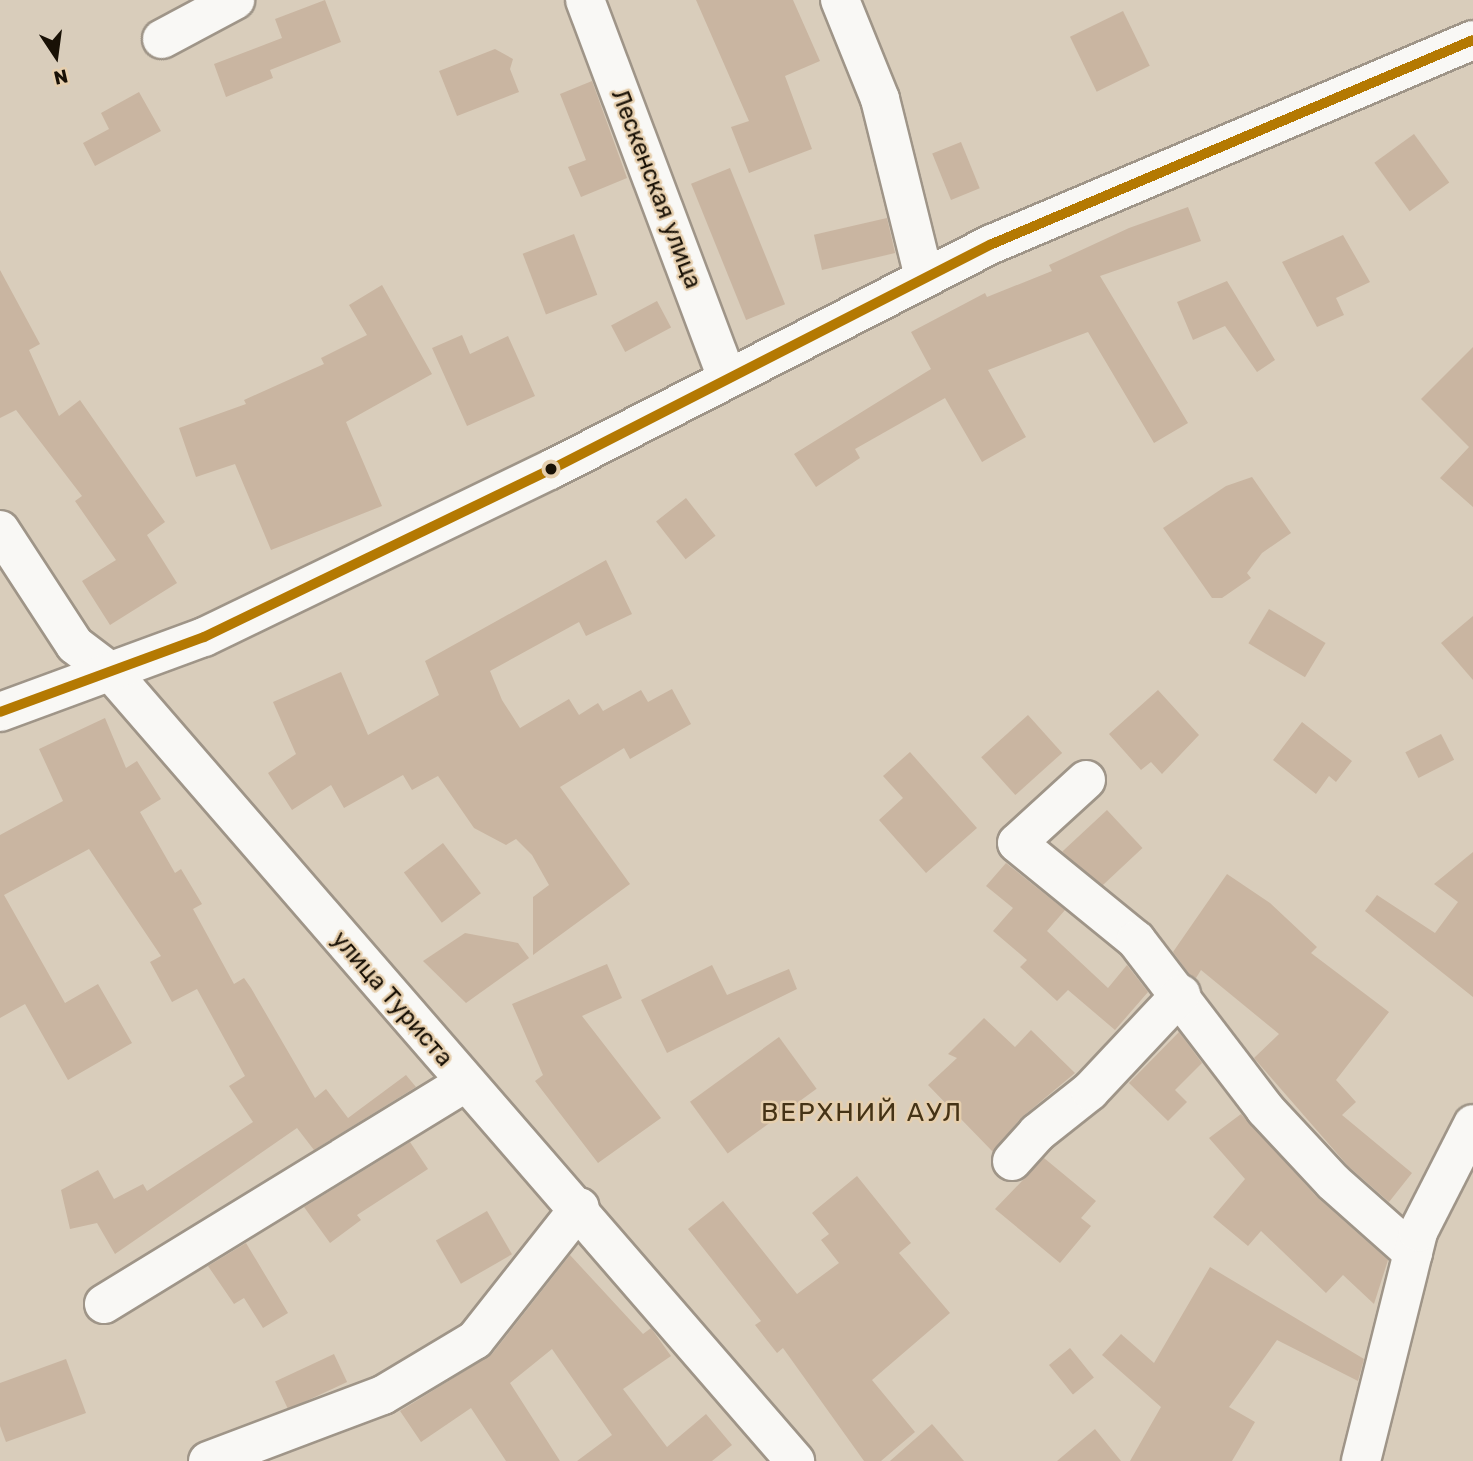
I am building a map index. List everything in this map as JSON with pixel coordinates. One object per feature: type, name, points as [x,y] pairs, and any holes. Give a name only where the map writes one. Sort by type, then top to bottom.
[{"type":"street","points":[[162,39],[235,0]]},
{"type":"street","name":"Лескенская улица","points":[[585,0],[727,378]]},
{"type":"street","points":[[840,0],[880,99],[924,277]]},
{"type":"street","points":[[0,712],[112,673],[307,589],[924,277],[1473,40]]},
{"type":"street","name":"улица Туриста","points":[[0,530],[75,645],[112,673],[465,1083],[580,1207],[795,1461]]},
{"type":"street","points":[[1086,780],[1017,843],[1136,940],[1181,994],[1265,1109],[1333,1182],[1413,1253]]},
{"type":"street","points":[[1013,1161],[1037,1133],[1090,1091],[1181,994]]},
{"type":"street","points":[[104,1304],[465,1083]]},
{"type":"street","points":[[1361,1461],[1413,1253],[1473,1124]]},
{"type":"street","points":[[208,1461],[383,1395],[475,1340],[580,1207]]},
{"type":"building","points":[[325,0],[341,42],[270,70],[273,78],[226,97],[214,64],[282,38],[275,19]]},
{"type":"building","points":[[696,0],[793,0],[820,61],[785,76],[812,149],[749,173],[731,127],[749,121]]},
{"type":"building","points":[[1123,11],[1150,66],[1097,92],[1070,37]]},
{"type":"building","points":[[495,49],[513,59],[510,69],[519,92],[457,116],[439,71]]},
{"type":"building","points":[[592,81],[627,178],[581,197],[568,167],[586,160],[560,94]]},
{"type":"building","points":[[139,92],[161,131],[95,166],[83,143],[109,129],[101,113]]},
{"type":"building","points":[[1414,134],[1449,183],[1410,211],[1374,163]]},
{"type":"building","points":[[961,142],[980,188],[951,200],[932,154]]},
{"type":"building","points":[[730,168],[785,304],[746,320],[691,184]]},
{"type":"building","points":[[1188,207],[1201,241],[1100,276],[1188,423],[1154,443],[1088,332],[988,370],[1026,437],[982,462],[945,398],[855,449],[860,458],[816,487],[794,454],[931,369],[911,332],[985,293],[987,297],[1052,271],[1049,265],[1129,228]]},
{"type":"building","points":[[887,218],[895,253],[822,270],[814,235]]},
{"type":"building","points":[[574,234],[597,295],[546,314],[523,254]]},
{"type":"building","points":[[1343,235],[1370,282],[1336,298],[1344,315],[1317,327],[1282,262]]},
{"type":"building","points":[[0,270],[40,344],[29,350],[59,416],[80,400],[165,522],[147,535],[177,583],[110,625],[82,581],[116,560],[75,501],[82,496],[16,410],[0,418]]},
{"type":"building","points":[[1227,281],[1275,360],[1257,372],[1225,326],[1193,340],[1177,302]]},
{"type":"building","points":[[382,285],[432,374],[346,422],[382,506],[271,550],[235,464],[196,477],[179,428],[246,404],[244,400],[324,364],[321,358],[367,335],[349,305]]},
{"type":"building","points":[[657,301],[671,327],[625,352],[611,325]]},
{"type":"building","points":[[462,335],[470,354],[508,336],[535,396],[467,426],[432,348]]},
{"type":"building","points":[[1473,347],[1473,507],[1440,478],[1469,447],[1421,399]]},
{"type":"building","points":[[1252,477],[1291,533],[1262,553],[1247,573],[1251,578],[1222,598],[1212,598],[1163,528],[1226,486]]},
{"type":"building","points":[[686,498],[716,536],[686,559],[656,521]]},
{"type":"building","points":[[606,560],[632,614],[586,636],[579,622],[490,671],[502,700],[520,728],[569,699],[579,715],[598,703],[603,711],[641,690],[648,702],[672,689],[691,724],[630,759],[624,748],[560,787],[630,884],[533,955],[533,897],[549,885],[532,855],[516,839],[506,845],[474,828],[438,776],[412,790],[403,775],[344,808],[331,785],[292,810],[268,773],[296,754],[273,702],[341,672],[368,735],[439,695],[425,661]]},
{"type":"building","points":[[1269,609],[1326,643],[1305,677],[1248,643]]},
{"type":"building","points":[[1473,616],[1473,680],[1441,643]]},
{"type":"building","points":[[1158,690],[1199,735],[1162,774],[1151,762],[1141,770],[1109,734]]},
{"type":"building","points":[[1028,715],[1062,753],[1015,795],[981,757]]},
{"type":"building","points":[[105,718],[126,768],[137,761],[161,799],[140,812],[175,873],[181,869],[202,904],[193,909],[234,984],[244,978],[315,1098],[326,1089],[348,1118],[406,1075],[416,1087],[314,1150],[297,1128],[115,1254],[97,1223],[70,1229],[61,1190],[98,1170],[114,1199],[143,1184],[147,1191],[253,1122],[229,1086],[245,1076],[197,989],[172,1002],[150,962],[161,956],[89,849],[4,895],[65,1003],[98,984],[132,1043],[68,1080],[25,1004],[0,1018],[0,835],[63,801],[39,749]]},
{"type":"building","points":[[1302,722],[1352,761],[1336,782],[1329,776],[1316,794],[1273,760]]},
{"type":"building","points":[[1441,734],[1454,760],[1419,778],[1405,752]]},
{"type":"building","points":[[910,752],[977,828],[926,873],[879,820],[903,798],[883,776]]},
{"type":"building","points":[[1107,810],[1142,848],[1098,890],[1062,852]]},
{"type":"building","points":[[443,843],[481,893],[442,923],[404,872]]},
{"type":"building","points":[[1473,852],[1473,997],[1365,911],[1377,895],[1435,933],[1458,902],[1434,884]]},
{"type":"building","points":[[1006,863],[1065,910],[1047,931],[1108,988],[1127,965],[1148,992],[1115,1030],[1068,990],[1057,1001],[1020,967],[1027,960],[993,931],[1013,908],[986,886]]},
{"type":"building","points":[[1227,874],[1270,903],[1317,947],[1311,953],[1389,1012],[1336,1080],[1356,1102],[1342,1115],[1412,1173],[1389,1202],[1348,1166],[1254,1058],[1279,1034],[1201,970],[1196,978],[1190,975],[1173,952]]},
{"type":"building","points":[[465,933],[518,943],[529,958],[466,1003],[423,961]]},
{"type":"building","points":[[607,964],[622,998],[582,1016],[661,1118],[598,1163],[535,1081],[543,1075],[512,1004]]},
{"type":"building","points":[[712,965],[727,995],[789,969],[797,989],[667,1053],[641,1000]]},
{"type":"building","points":[[984,1018],[1015,1047],[1031,1030],[1075,1073],[1021,1118],[993,1152],[928,1085],[957,1058],[948,1054]]},
{"type":"building","points":[[1179,1032],[1202,1063],[1175,1090],[1187,1102],[1168,1121],[1129,1083]]},
{"type":"building","points":[[779,1037],[817,1089],[728,1153],[690,1102]]},
{"type":"building","points":[[1241,1114],[1317,1197],[1388,1260],[1374,1304],[1343,1275],[1326,1293],[1261,1231],[1248,1246],[1213,1217],[1245,1179],[1209,1138]]},
{"type":"building","points":[[410,1142],[428,1169],[357,1215],[361,1220],[330,1243],[304,1207]]},
{"type":"building","points":[[1044,1158],[1096,1201],[1081,1218],[1091,1226],[1060,1263],[995,1209]]},
{"type":"building","points":[[857,1176],[911,1243],[899,1253],[950,1313],[872,1380],[915,1432],[881,1461],[864,1461],[783,1348],[777,1353],[755,1325],[761,1321],[688,1229],[723,1201],[797,1294],[839,1263],[821,1240],[829,1234],[812,1213]]},
{"type":"building","points":[[487,1211],[512,1254],[461,1284],[436,1240]]},
{"type":"building","points":[[246,1243],[288,1313],[263,1328],[244,1298],[234,1304],[208,1266]]},
{"type":"building","points":[[570,1255],[643,1334],[651,1328],[671,1356],[623,1389],[667,1447],[706,1414],[732,1445],[712,1461],[577,1461],[612,1435],[552,1349],[510,1383],[560,1461],[506,1461],[471,1408],[421,1442],[400,1411],[492,1354]]},
{"type":"building","points":[[1210,1267],[1364,1359],[1358,1381],[1277,1340],[1229,1407],[1255,1422],[1232,1461],[1130,1461],[1161,1407],[1102,1355],[1121,1334],[1154,1363]]},
{"type":"building","points":[[1070,1348],[1094,1378],[1073,1395],[1049,1365]]},
{"type":"building","points":[[334,1354],[347,1382],[288,1410],[275,1381]]},
{"type":"building","points":[[66,1359],[86,1413],[6,1442],[0,1426],[0,1383]]},
{"type":"building","points":[[932,1424],[964,1461],[890,1461]]},
{"type":"building","points":[[1095,1429],[1121,1461],[1057,1461]]},
{"type":"transit line","points":[[0,712],[204,637],[550,470],[992,244],[1473,40]]},
{"type":"district","name":"ВЕРХНИЙ АУЛ","points":[[862,1113]]}]
